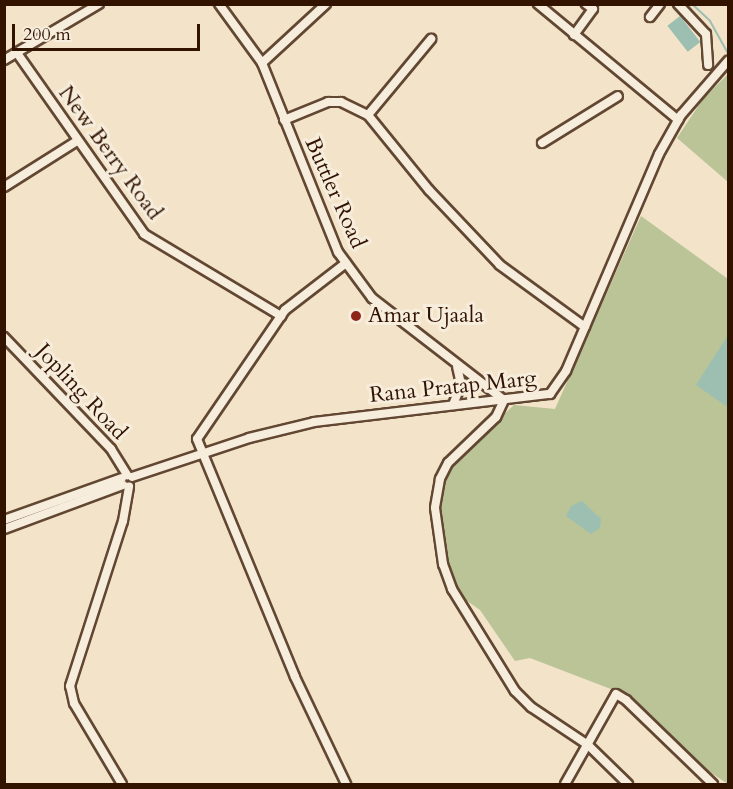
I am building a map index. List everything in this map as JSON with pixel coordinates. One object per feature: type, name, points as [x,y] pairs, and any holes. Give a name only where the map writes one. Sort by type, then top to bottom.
[{"type":"street","points":[[4,60],[99,4]]},
{"type":"street","name":"Buttler Road","points":[[219,4],[262,63],[325,222],[346,262],[372,298],[457,367],[504,400]]},
{"type":"street","points":[[262,63],[326,4]]},
{"type":"street","points":[[538,4],[678,120]]},
{"type":"street","points":[[650,17],[660,4]]},
{"type":"street","points":[[678,4],[706,34],[708,65]]},
{"type":"street","points":[[574,35],[592,6]]},
{"type":"street","points":[[368,115],[431,39]]},
{"type":"street","name":"New Berry Road","points":[[17,53],[144,234],[281,316]]},
{"type":"street","name":"Rana Pratap Marg","points":[[4,529],[201,453],[314,422],[550,394],[566,371],[659,154],[678,120],[709,80],[729,61]]},
{"type":"street","points":[[542,143],[618,96]]},
{"type":"street","points":[[284,120],[328,102],[341,102],[368,115],[429,190],[500,265],[585,327]]},
{"type":"street","points":[[4,187],[77,141]]},
{"type":"street","points":[[346,262],[281,316],[197,439],[295,677],[346,784]]},
{"type":"street","name":"Jopling Road","points":[[4,337],[111,449],[127,480]]},
{"type":"street","points":[[453,405],[461,384],[457,367]]},
{"type":"street","points":[[504,400],[496,417],[448,464],[440,479],[435,507],[443,564],[452,589],[515,691],[531,707],[588,746],[628,784]]},
{"type":"street","points":[[122,784],[74,703],[70,686],[123,521],[127,480]]},
{"type":"street","name":"Rana Pratap Marg","points":[[4,520],[127,480]]},
{"type":"street","points":[[565,784],[616,694],[626,700],[713,784]]},
{"type":"shaded area","points":[[680,16],[700,42],[688,52],[667,26]]},
{"type":"shaded area","points":[[728,74],[728,182],[677,138],[703,99]]},
{"type":"shaded area","points":[[641,216],[728,279],[728,784],[690,759],[629,696],[530,658],[515,661],[480,610],[463,598],[448,568],[438,527],[441,489],[458,457],[514,405],[555,409]]},
{"type":"shaded area","points":[[728,335],[728,402],[726,406],[696,385]]},
{"type":"shaded area","points":[[582,501],[601,519],[600,528],[591,534],[566,516],[571,506]]},
{"type":"waterway","points":[[692,4],[710,21],[728,54]]},
{"type":"place","name":"Amar Ujaala","points":[[356,316]]}]
